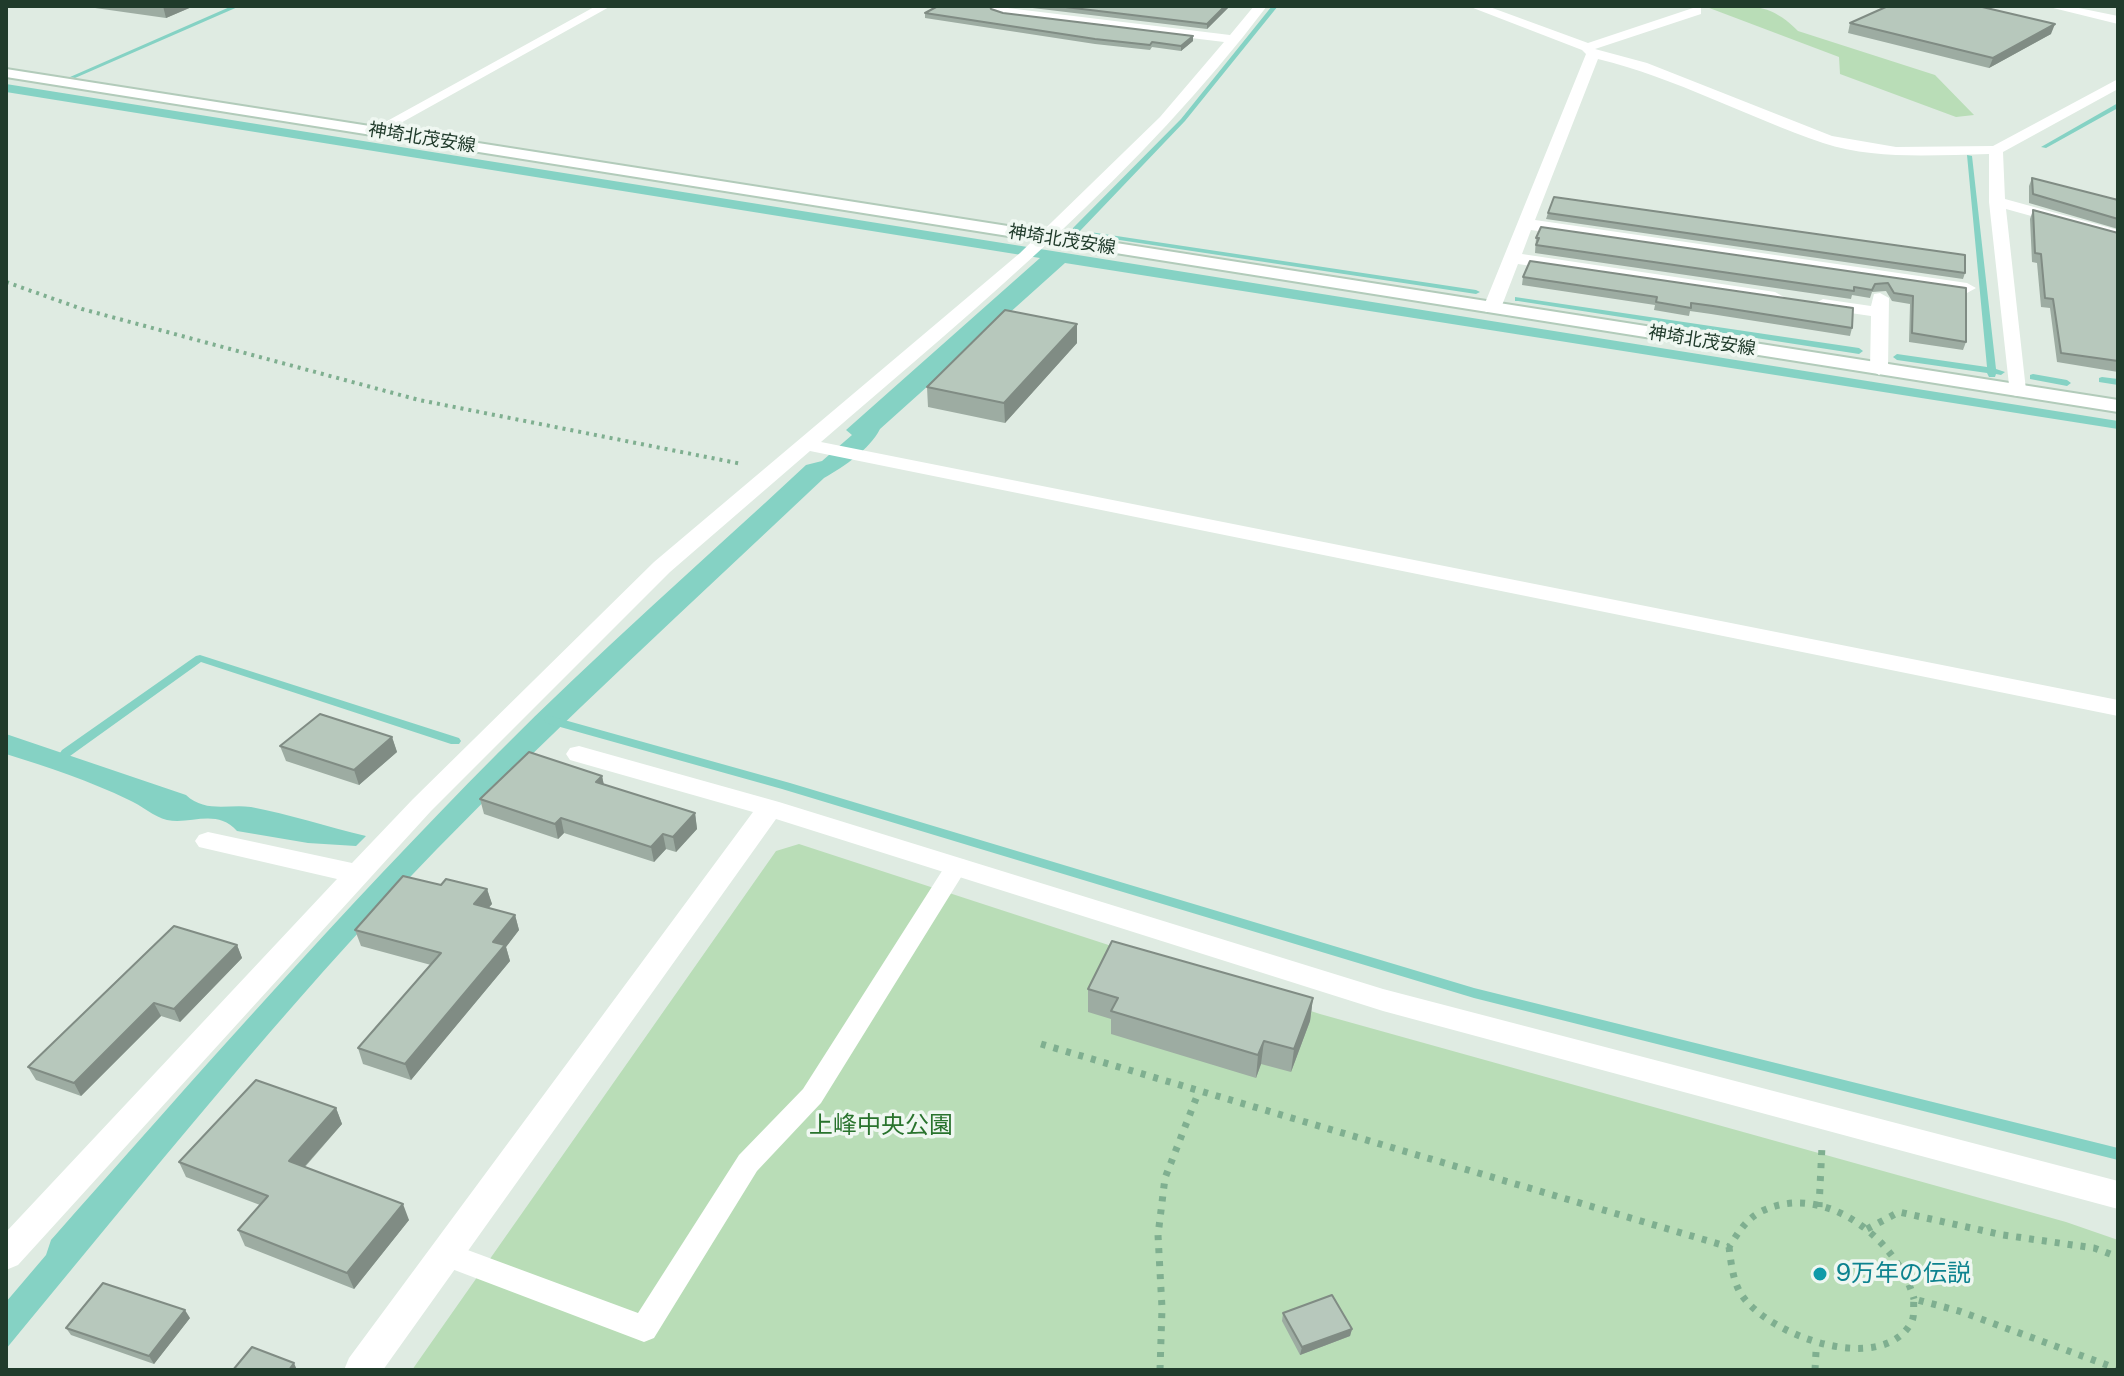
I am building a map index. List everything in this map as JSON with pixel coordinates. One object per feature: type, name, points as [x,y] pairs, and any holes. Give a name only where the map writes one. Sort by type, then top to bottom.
[{"type":"street","points":[[376,131],[605,6]]},
{"type":"street","points":[[1000,6],[996,8],[1003,11],[1233,39]]},
{"type":"street","points":[[6,1255],[422,805],[662,567],[1036,247],[1165,120],[1233,39],[1256,6]]},
{"type":"street","points":[[1474,6],[1531,24],[1590,51],[1642,66],[1829,140],[1896,151],[1996,150],[2118,83]]},
{"type":"street","points":[[2051,6],[2118,20]]},
{"type":"street","points":[[1492,308],[1590,51],[1697,11]]},
{"type":"street","name":"神埼北茂安線","points":[[6,73],[376,131],[1036,247],[1492,308],[2118,406]]},
{"type":"street","points":[[1996,150],[1997,202],[2017,390]]},
{"type":"street","points":[[1997,202],[2118,235]]},
{"type":"street","points":[[1526,224],[1967,288]]},
{"type":"street","points":[[1512,258],[1880,312]]},
{"type":"street","points":[[1879,369],[1880,275]]},
{"type":"street","points":[[807,445],[2118,708]]},
{"type":"street","points":[[579,754],[770,808],[1383,1000],[2118,1195]]},
{"type":"street","points":[[362,1370],[770,808]]},
{"type":"street","points":[[208,841],[357,874]]},
{"type":"lane","points":[[446,1254],[644,1329],[748,1163],[812,1096],[957,866]]},
{"type":"path","points":[[6,282],[82,309],[434,403],[776,471]]},
{"type":"path","points":[[1041,1044],[1729,1247]]},
{"type":"path","points":[[1160,1370],[1162,1308],[1158,1235],[1165,1178],[1199,1091]]},
{"type":"path","points":[[1819,1207],[1823,1117]]},
{"type":"path","points":[[1783,1205],[1819,1207],[1841,1214],[1867,1229],[1889,1248],[1907,1275],[1914,1299],[1912,1322],[1899,1342],[1878,1353],[1846,1357],[1816,1352],[1786,1339],[1760,1319],[1742,1296],[1732,1273],[1729,1247],[1736,1230],[1750,1215],[1783,1205]]},
{"type":"path","points":[[1867,1229],[1899,1212],[2003,1235],[2094,1248],[2118,1257]]},
{"type":"path","points":[[1914,1299],[1959,1311],[2118,1369]]},
{"type":"path","points":[[1815,1370],[1816,1352]]},
{"type":"green space","points":[[1704,6],[1766,9],[1798,31],[1935,75],[1974,115],[1956,117],[1840,74],[1839,57]]},
{"type":"green space","name":"上峰中央公園","points":[[799,844],[1320,1014],[2066,1222],[2118,1240],[2118,1370],[412,1370],[776,851]]},
{"type":"water","points":[[6,84],[2118,421],[2118,429],[1065,263],[880,429],[863,451],[824,478],[579,708],[436,850],[270,1033],[6,1349],[6,1302],[46,1255],[51,1240],[382,873],[534,717],[611,644],[806,465],[822,461],[852,435],[846,430],[1040,258],[6,92]]},
{"type":"water","points":[[6,734],[186,795],[201,804],[251,807],[366,836],[356,846],[308,843],[237,831],[221,820],[167,820],[99,787],[6,754]]},
{"type":"building","points":[[938,6],[990,6],[1003,13],[1193,36],[1181,46],[1152,42],[1150,45],[925,13]]},
{"type":"building","points":[[1057,6],[1225,6],[1207,24]]},
{"type":"building","points":[[1888,6],[1978,6],[2055,24],[1993,58],[1850,23]]},
{"type":"building","points":[[2032,178],[2118,200],[2118,219],[2033,194]]},
{"type":"building","points":[[1554,197],[1965,255],[1965,273],[1548,213]]},
{"type":"building","points":[[2033,210],[2118,233],[2118,361],[2061,353],[2053,299],[2045,298],[2041,254],[2035,253]]},
{"type":"building","points":[[1541,227],[1966,288],[1966,342],[1912,333],[1913,296],[1894,293],[1888,283],[1875,284],[1872,290],[1854,287],[1854,291],[1536,245]]},
{"type":"building","points":[[1530,261],[1853,308],[1852,328],[1691,303],[1691,308],[1656,302],[1657,297],[1523,277]]},
{"type":"building","points":[[1005,310],[1077,324],[1004,403],[927,387]]},
{"type":"building","points":[[320,714],[392,737],[354,770],[280,746]]},
{"type":"building","points":[[529,752],[602,776],[596,782],[695,813],[673,837],[663,834],[651,847],[561,818],[555,824],[480,799]]},
{"type":"building","points":[[403,876],[441,885],[446,879],[487,889],[474,904],[515,915],[493,942],[505,945],[405,1064],[358,1048],[441,953],[355,930]]},
{"type":"building","points":[[174,926],[237,945],[174,1009],[154,1003],[74,1083],[28,1067]]},
{"type":"building","points":[[1112,941],[1313,998],[1294,1049],[1264,1041],[1258,1055],[1111,1011],[1118,998],[1088,989]]},
{"type":"building","points":[[256,1080],[336,1108],[289,1161],[403,1204],[347,1273],[238,1230],[268,1196],[179,1162]]},
{"type":"building","points":[[103,1283],[185,1310],[149,1356],[66,1328]]},
{"type":"building","points":[[1332,1295],[1352,1329],[1302,1347],[1283,1313]]},
{"type":"building","points":[[252,1347],[294,1363],[289,1370],[233,1370]]},
{"type":"waterway","points":[[73,77],[237,6]]},
{"type":"waterway","points":[[1076,230],[1183,120],[1275,6]]},
{"type":"waterway","points":[[2044,147],[2118,105]]},
{"type":"waterway","points":[[1969,156],[1992,371]]},
{"type":"waterway","points":[[1093,234],[1476,292]]},
{"type":"waterway","points":[[1518,299],[1859,351]]},
{"type":"waterway","points":[[1897,357],[1992,371]]},
{"type":"waterway","points":[[1992,371],[2001,372]]},
{"type":"waterway","points":[[1992,371],[1992,375]]},
{"type":"waterway","points":[[2033,377],[2067,383]]},
{"type":"waterway","points":[[2102,380],[2118,382]]},
{"type":"waterway","points":[[66,753],[200,658],[455,741]]},
{"type":"waterway","points":[[550,720],[786,786],[1474,993],[2118,1154]]},
{"type":"place","name":"9万年の伝説","points":[[1820,1274]]}]
